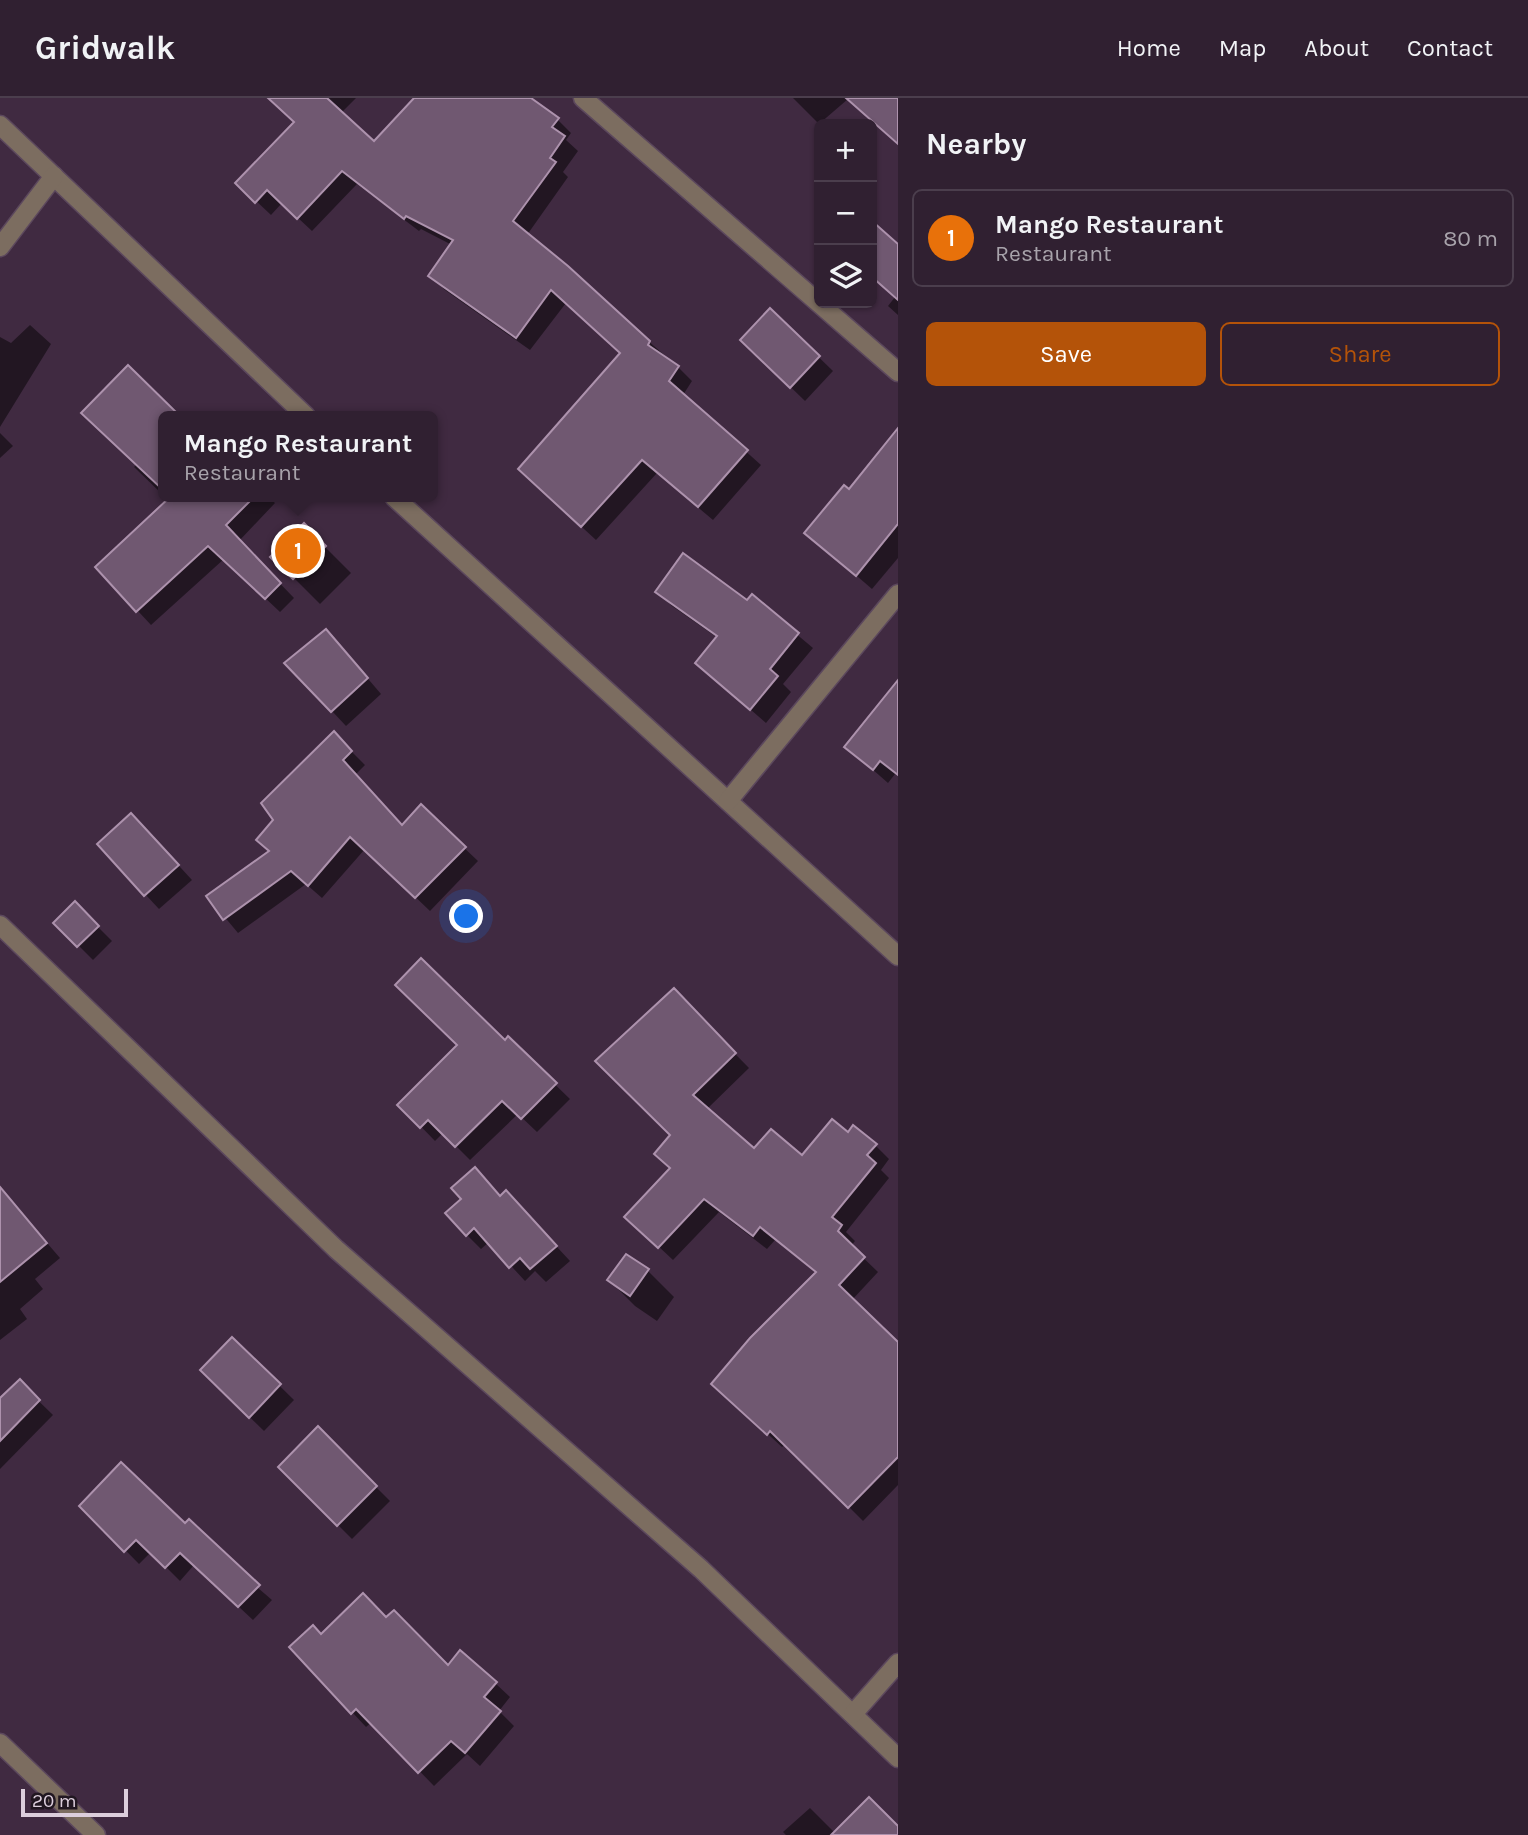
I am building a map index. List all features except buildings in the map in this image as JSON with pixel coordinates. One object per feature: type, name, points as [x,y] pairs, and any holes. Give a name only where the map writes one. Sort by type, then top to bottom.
[{"type":"street","points":[[583,98],[898,372]]},
{"type":"street","points":[[0,125],[301,411]]},
{"type":"street","points":[[0,247],[54,176]]},
{"type":"street","points":[[399,502],[898,956]]},
{"type":"street","points":[[728,801],[898,594]]},
{"type":"street","points":[[0,925],[336,1249],[701,1569],[898,1758]]},
{"type":"street","points":[[853,1714],[898,1663]]},
{"type":"street","points":[[0,1743],[96,1835]]},
{"type":"place","name":"Mango Restaurant","points":[[298,551]]}]
